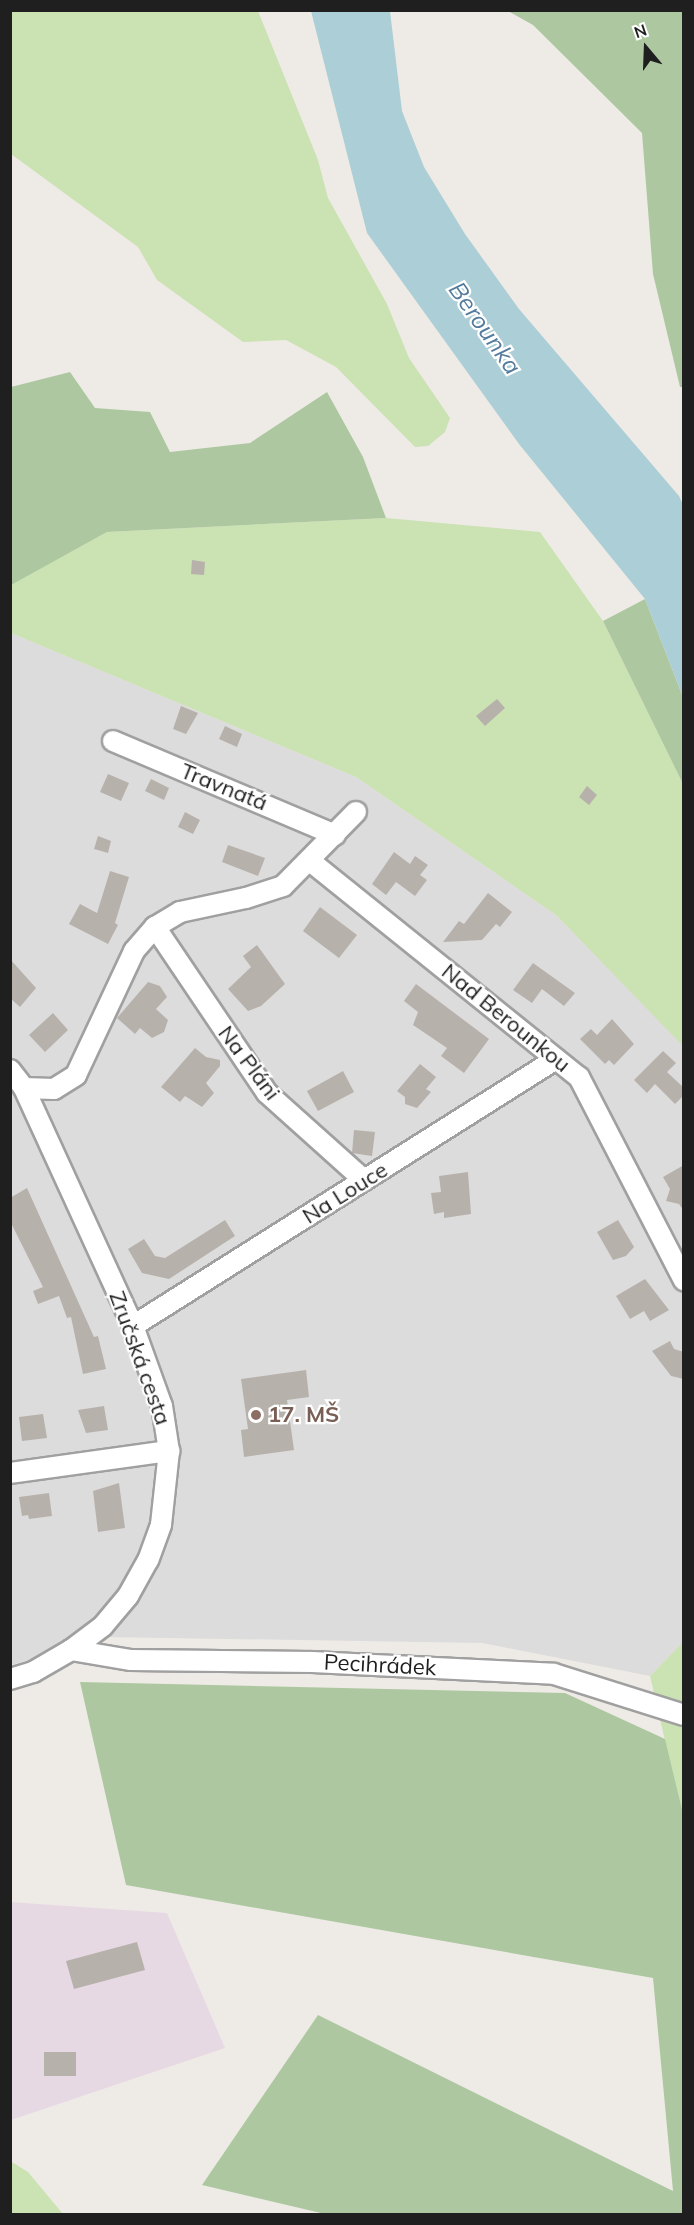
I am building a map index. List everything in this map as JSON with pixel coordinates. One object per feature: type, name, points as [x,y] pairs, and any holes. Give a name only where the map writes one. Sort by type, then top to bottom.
[{"type":"street","name":"Travnatá","points":[[113,741],[335,834]]},
{"type":"street","points":[[24,1088],[54,1089],[76,1075],[134,951],[154,927],[180,912],[246,898],[282,886],[310,861],[356,812]]},
{"type":"street","name":"Nad Berounkou","points":[[310,861],[579,1077],[684,1280]]},
{"type":"street","name":"Na Pláni","points":[[154,927],[267,1093],[364,1180]]},
{"type":"street","name":"Na Louce","points":[[133,1326],[556,1059]]},
{"type":"street","name":"Zručská cesta","points":[[10,1070],[24,1088],[133,1326],[162,1406],[169,1451],[166,1499],[148,1560],[128,1596],[103,1626],[71,1650],[33,1672],[10,1679]]},
{"type":"street","points":[[10,1473],[169,1451]]},
{"type":"street","name":"Pecihrádek","points":[[71,1650],[131,1660],[312,1662],[554,1674],[684,1715]]},
{"type":"shaded area","points":[[11,633],[356,777],[556,915],[684,1046],[683,1642],[650,1676],[482,1643],[106,1637],[11,1665]]},
{"type":"shaded area","points":[[10,1902],[167,1913],[225,2048],[11,2120]]},
{"type":"green space","points":[[11,10],[258,11],[318,160],[328,198],[387,304],[409,358],[450,418],[445,432],[428,446],[415,447],[336,367],[286,340],[243,342],[157,280],[138,247],[11,154]]},
{"type":"green space","points":[[508,11],[683,11],[683,387],[680,387],[653,274],[642,133],[533,25]]},
{"type":"green space","points":[[70,372],[95,408],[150,412],[170,452],[250,443],[327,392],[363,457],[386,518],[107,532],[11,585],[11,387]]},
{"type":"green space","points":[[386,518],[540,532],[603,621],[683,784],[683,1046],[556,915],[356,777],[11,633],[10,585],[107,532]]},
{"type":"green space","points":[[645,599],[683,697],[683,784],[603,621]]},
{"type":"green space","points":[[683,1642],[683,1818],[650,1676]]},
{"type":"green space","points":[[80,1682],[565,1693],[665,1739],[684,1818],[683,2214],[325,2214],[202,2185],[318,2015],[673,2191],[653,1978],[126,1885]]},
{"type":"green space","points":[[10,2161],[28,2172],[63,2214],[11,2214]]},
{"type":"water","name":"Berounka","points":[[311,11],[390,11],[402,111],[424,167],[465,234],[519,309],[679,496],[684,507],[683,697],[645,599],[519,444],[367,233]]},
{"type":"building","points":[[192,560],[205,562],[204,575],[191,574]]},
{"type":"building","points":[[497,699],[505,708],[485,726],[476,716]]},
{"type":"building","points":[[181,706],[198,713],[186,734],[173,729]]},
{"type":"building","points":[[225,726],[242,734],[237,747],[219,739]]},
{"type":"building","points":[[108,774],[129,783],[121,801],[100,792]]},
{"type":"building","points":[[151,779],[169,788],[164,800],[145,791]]},
{"type":"building","points":[[587,786],[597,795],[589,805],[579,797]]},
{"type":"building","points":[[185,812],[200,820],[193,834],[178,827]]},
{"type":"building","points":[[98,836],[111,841],[108,853],[94,849]]},
{"type":"building","points":[[228,845],[265,858],[258,876],[222,862]]},
{"type":"building","points":[[394,852],[410,864],[415,856],[428,865],[420,875],[427,880],[415,896],[396,882],[386,895],[372,884]]},
{"type":"building","points":[[110,871],[129,877],[115,923],[118,925],[108,944],[69,924],[80,904],[97,913]]},
{"type":"building","points":[[488,893],[512,912],[500,927],[496,924],[482,940],[443,942],[459,921],[464,924]]},
{"type":"building","points":[[320,907],[357,935],[339,958],[303,931]]},
{"type":"building","points":[[257,945],[285,984],[261,1006],[248,1011],[228,989],[251,967],[243,956]]},
{"type":"building","points":[[10,959],[36,988],[20,1007],[10,998]]},
{"type":"building","points":[[533,963],[575,993],[564,1006],[542,989],[532,1003],[513,990]]},
{"type":"building","points":[[148,982],[160,986],[167,997],[156,1009],[168,1020],[164,1032],[152,1038],[140,1028],[135,1034],[117,1018]]},
{"type":"building","points":[[416,984],[489,1039],[464,1073],[441,1056],[447,1048],[413,1025],[418,1012],[404,1001]]},
{"type":"building","points":[[53,1013],[68,1030],[45,1052],[29,1035]]},
{"type":"building","points":[[612,1019],[634,1044],[614,1065],[609,1060],[605,1064],[580,1039],[591,1029],[597,1035]]},
{"type":"building","points":[[195,1048],[206,1057],[220,1060],[220,1066],[206,1083],[214,1093],[202,1107],[185,1096],[180,1102],[161,1087]]},
{"type":"building","points":[[663,1051],[676,1063],[667,1072],[684,1088],[684,1095],[675,1104],[655,1084],[647,1093],[634,1080]]},
{"type":"building","points":[[420,1064],[436,1077],[426,1089],[431,1092],[417,1108],[405,1104],[405,1097],[397,1091]]},
{"type":"building","points":[[343,1071],[354,1092],[318,1111],[307,1091]]},
{"type":"building","points":[[354,1130],[375,1132],[372,1156],[352,1153]]},
{"type":"building","points":[[684,1165],[684,1211],[679,1204],[666,1201],[670,1189],[663,1177]]},
{"type":"building","points":[[468,1172],[471,1214],[444,1218],[444,1212],[434,1214],[431,1193],[441,1192],[439,1176]]},
{"type":"building","points":[[27,1188],[94,1337],[98,1336],[106,1369],[83,1374],[71,1317],[67,1318],[59,1296],[38,1304],[33,1291],[43,1287],[10,1221],[10,1198]]},
{"type":"building","points":[[225,1220],[235,1236],[169,1279],[142,1273],[128,1249],[144,1239],[155,1256],[165,1258]]},
{"type":"building","points":[[618,1220],[634,1247],[626,1256],[613,1260],[597,1232]]},
{"type":"building","points":[[645,1279],[669,1310],[650,1321],[644,1311],[630,1319],[616,1296]]},
{"type":"building","points":[[670,1341],[674,1349],[684,1352],[684,1379],[671,1376],[652,1351]]},
{"type":"building","name":"17. MŠ","points":[[306,1370],[309,1397],[287,1400],[294,1450],[244,1457],[241,1430],[248,1429],[241,1379]]},
{"type":"building","points":[[104,1406],[108,1430],[86,1433],[78,1410]]},
{"type":"building","points":[[43,1414],[47,1438],[22,1441],[19,1417]]},
{"type":"building","points":[[119,1483],[125,1528],[98,1532],[93,1491]]},
{"type":"building","points":[[49,1493],[52,1516],[29,1519],[28,1515],[22,1516],[19,1497]]},
{"type":"building","points":[[137,1942],[145,1970],[74,1989],[66,1961]]},
{"type":"building","points":[[44,2052],[76,2052],[76,2076],[44,2076]]},
{"type":"place","name":"17. MŠ","points":[[256,1415]]}]
